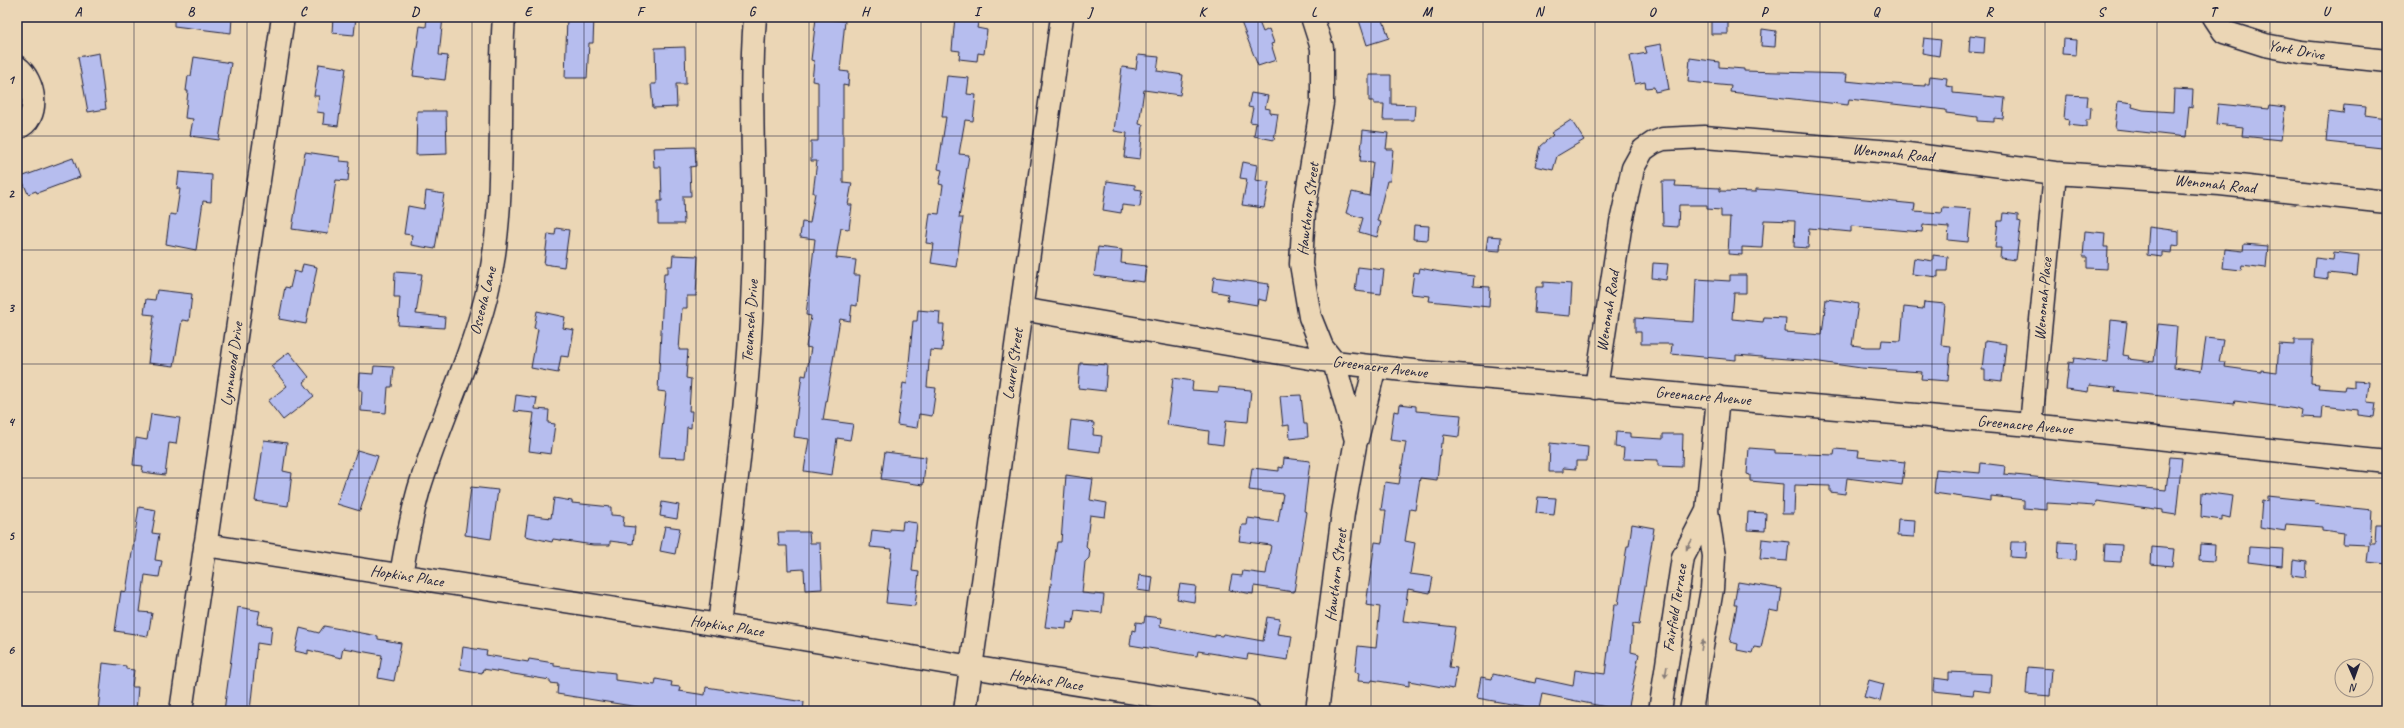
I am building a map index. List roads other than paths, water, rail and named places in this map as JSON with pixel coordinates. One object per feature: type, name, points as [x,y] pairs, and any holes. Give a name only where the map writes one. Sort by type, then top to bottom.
[{"type":"street","name":"Lynnwood Drive","points":[[181,711],[283,17]]},
{"type":"street","name":"Osceola Lane","points":[[401,575],[419,489],[476,332],[492,265],[501,164],[501,67],[504,17]]},
{"type":"street","name":"Tecumseh Drive","points":[[719,624],[746,389],[754,280],[753,133],[755,17]]},
{"type":"street","name":"Laurel Street","points":[[965,711],[1062,17]]},
{"type":"street","name":"Hawthorn Street","points":[[1312,17],[1322,48],[1322,103],[1304,211],[1301,264],[1310,317],[1322,347],[1334,362],[1356,440]]},
{"type":"street","name":"York Drive","points":[[2214,17],[2224,32],[2265,45],[2301,52],[2387,61]]},
{"type":"street","points":[[17,67],[28,81],[33,105],[28,121],[17,128]]},
{"type":"street","name":"Wenonah Road","points":[[1596,388],[1629,182],[1638,156],[1653,143],[1672,138],[1719,138],[1892,152],[2055,173],[2220,184],[2387,202]]},
{"type":"street","name":"Wenonah Place","points":[[2031,425],[2055,173]]},
{"type":"street","name":"Greenacre Avenue","points":[[1021,309],[1334,362],[1596,388],[1718,397],[2031,425],[2387,462]]},
{"type":"street","name":"Hawthorn Street","points":[[1317,711],[1343,513],[1356,440],[1375,366]]},
{"type":"street","name":"Fairfield Terrace","points":[[1691,711],[1712,589],[1714,556],[1707,511],[1718,397]]},
{"type":"street","name":"Fairfield Terrace","points":[[1660,711],[1683,557],[1707,511]]},
{"type":"street","name":"Hopkins Place","points":[[205,545],[719,624],[971,667],[1248,711]]}]
